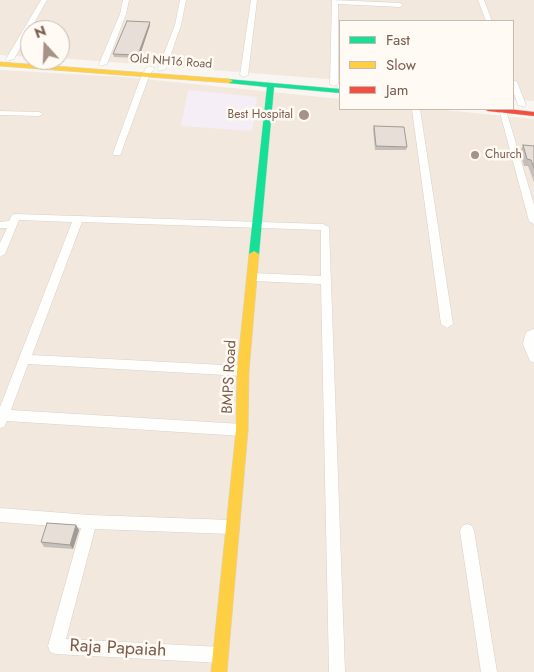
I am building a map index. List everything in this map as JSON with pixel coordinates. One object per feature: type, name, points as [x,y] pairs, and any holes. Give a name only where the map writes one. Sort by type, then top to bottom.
[{"type":"main road","name":"Old NH16 Road","points":[[3,60],[20,60]]},
{"type":"main road","name":"Old NH16 Road","points":[[3,60],[153,71],[244,75],[338,87]]},
{"type":"main road","name":"Old NH16 Road","points":[[70,62],[103,64],[271,84],[338,87]]},
{"type":"main road","name":"BMPS Road","points":[[219,672],[242,430],[243,371],[271,84]]},
{"type":"main road","points":[[517,105],[534,107]]},
{"type":"main road","points":[[502,110],[534,114]]},
{"type":"street","points":[[3,60],[44,0]]},
{"type":"street","points":[[103,64],[123,14],[126,0]]},
{"type":"street","points":[[117,153],[153,71],[178,25],[183,0]]},
{"type":"street","points":[[244,75],[254,0]]},
{"type":"street","points":[[481,0],[489,20]]},
{"type":"street","points":[[338,87],[335,1],[400,5]]},
{"type":"street","points":[[514,88],[517,105]]},
{"type":"street","points":[[416,110],[447,324]]},
{"type":"street","points":[[502,110],[534,221]]},
{"type":"street","points":[[0,113],[39,114]]},
{"type":"street","points":[[0,254],[15,218],[326,229],[338,672]]},
{"type":"street","points":[[78,219],[1,419],[242,430]]},
{"type":"street","points":[[0,225],[13,224]]},
{"type":"street","points":[[253,277],[326,280]]},
{"type":"street","points":[[534,333],[530,334],[529,344],[534,358]]},
{"type":"street","points":[[24,359],[243,371]]},
{"type":"street","points":[[0,515],[90,522],[232,527]]},
{"type":"street","name":"Raja Papaiah","points":[[90,522],[56,646],[220,655]]},
{"type":"street","points":[[467,531],[489,672]]},
{"type":"shaded area","points":[[0,0],[534,0],[534,101],[514,100],[514,20],[339,20],[339,80],[70,59],[70,20],[20,20],[20,56],[0,55]]},
{"type":"shaded area","points":[[0,70],[125,77],[339,99],[339,110],[445,110],[534,119],[534,672],[0,672]]},
{"type":"shaded area","points":[[188,90],[257,97],[252,131],[181,126]]},
{"type":"building","points":[[127,21],[150,22],[138,55],[113,54]]},
{"type":"building","points":[[374,126],[404,127],[407,147],[376,146]]},
{"type":"building","points":[[523,145],[534,146],[534,168],[531,160],[527,159]]},
{"type":"building","points":[[47,523],[76,525],[70,545],[41,542]]},
{"type":"traffic: fast","points":[[229,81],[339,91]]},
{"type":"traffic: fast","points":[[254,254],[271,84]]},
{"type":"traffic: slow","points":[[0,64],[229,81]]},
{"type":"traffic: slow","points":[[219,672],[242,430],[243,371],[254,254]]},
{"type":"traffic: jam","points":[[497,110],[534,114]]},
{"type":"place","name":"Best Hospital","points":[[304,115]]},
{"type":"place","name":"Church","points":[[475,155]]}]
